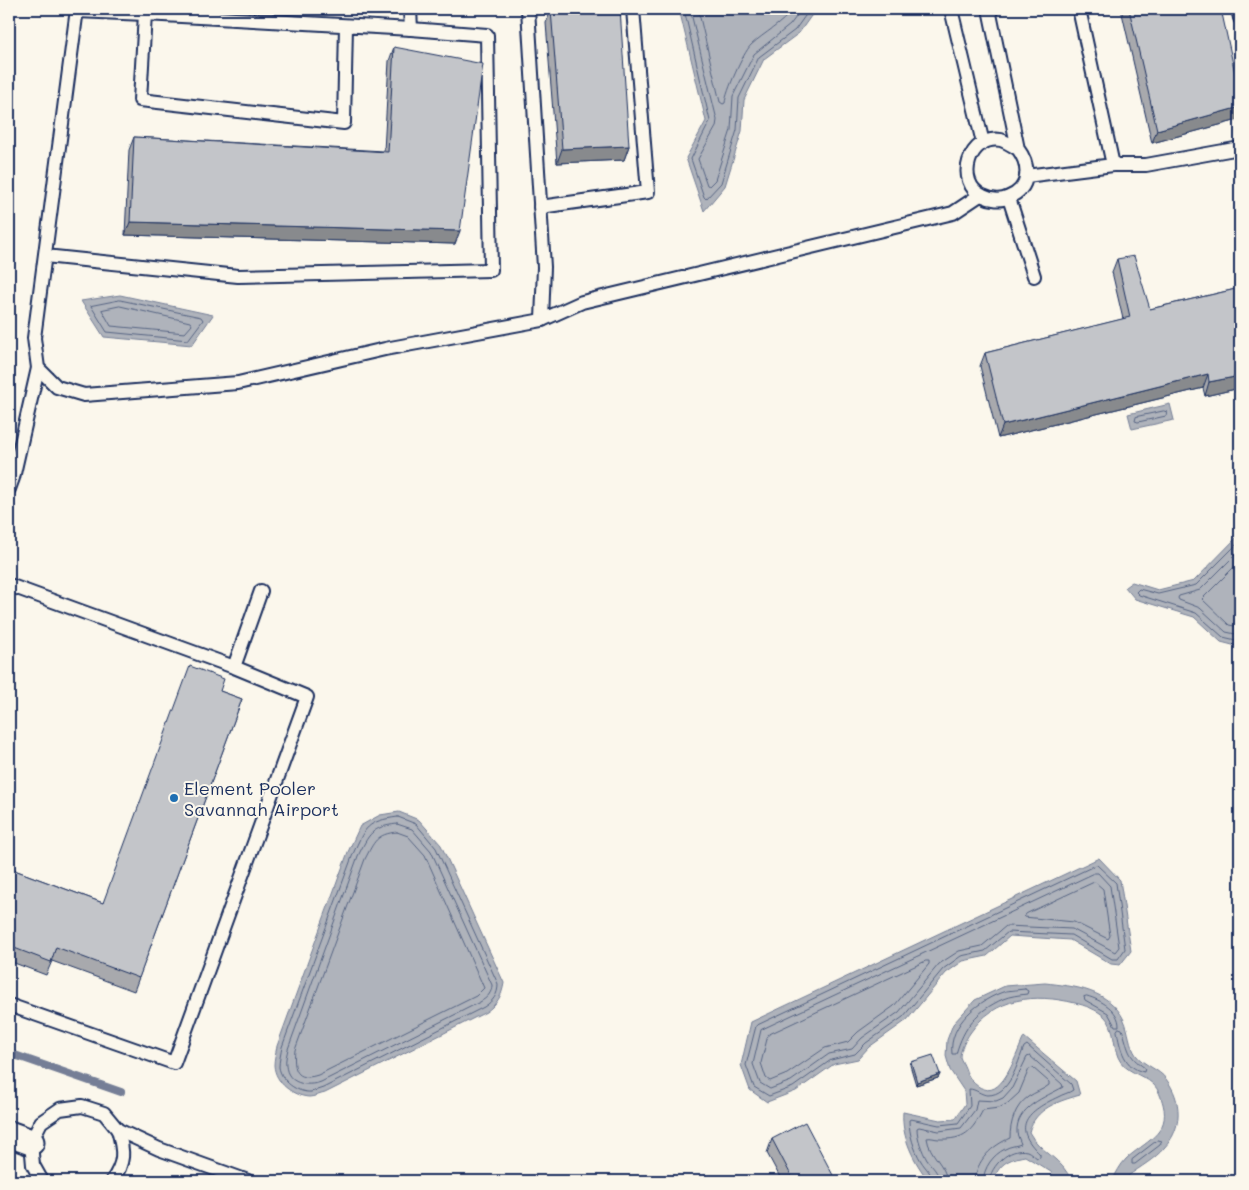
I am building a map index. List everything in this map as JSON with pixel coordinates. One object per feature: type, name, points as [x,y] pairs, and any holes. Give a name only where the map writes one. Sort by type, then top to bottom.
[{"type":"lane","points":[[410,9],[411,30]]},
{"type":"lane","points":[[528,9],[544,266],[542,320]]},
{"type":"lane","points":[[540,207],[648,192],[633,9]]},
{"type":"lane","points":[[951,9],[983,143]]},
{"type":"lane","points":[[989,9],[1018,149],[1024,157],[1027,166],[1023,185],[1009,198],[989,199],[980,195],[972,188],[967,168],[969,158],[974,150],[983,143],[992,140],[1001,140],[1018,149]]},
{"type":"lane","points":[[1078,9],[1114,165]]},
{"type":"lane","points":[[1238,9],[1240,18]]},
{"type":"lane","points":[[9,489],[38,368],[34,338],[77,10],[145,12],[486,35],[491,270],[238,276],[45,256]]},
{"type":"lane","points":[[145,12],[140,100],[344,123],[346,26]]},
{"type":"lane","points":[[1026,176],[1114,165],[1146,165],[1240,148]]},
{"type":"lane","points":[[38,368],[57,387],[84,395],[238,383],[385,349],[542,320],[582,302],[953,213],[980,195]]},
{"type":"lane","points":[[1009,198],[1034,276]]},
{"type":"lane","points":[[9,585],[234,667],[308,697],[174,1063],[9,1005]]},
{"type":"lane","points":[[234,667],[261,591]]},
{"type":"lane","points":[[42,1181],[20,1138],[60,1109],[82,1106],[104,1113],[118,1130],[124,1149],[121,1168],[112,1181]]},
{"type":"lane","points":[[118,1130],[159,1149],[232,1178],[248,1181]]},
{"type":"water","points":[[679,9],[816,9],[799,33],[764,59],[744,100],[742,131],[725,186],[704,211],[686,158],[706,121]]},
{"type":"water","points":[[120,295],[213,315],[192,345],[104,337],[81,301]]},
{"type":"water","points":[[1170,404],[1174,420],[1132,429],[1128,414]]},
{"type":"water","points":[[1240,534],[1240,647],[1221,642],[1194,617],[1135,599],[1125,587],[1132,582],[1158,590],[1194,581]]},
{"type":"water","points":[[399,812],[419,820],[441,845],[504,983],[502,992],[496,1003],[486,1012],[325,1093],[313,1097],[297,1094],[281,1083],[275,1072],[274,1063],[277,1046],[348,852],[360,826],[380,815]]},
{"type":"water","points":[[1099,858],[1120,880],[1131,951],[1120,965],[1111,964],[1070,940],[1010,936],[987,956],[963,961],[946,973],[907,1020],[869,1047],[858,1059],[834,1064],[796,1091],[767,1102],[750,1090],[741,1065],[751,1022]]},
{"type":"water","points":[[1045,983],[1090,991],[1110,1002],[1118,1010],[1124,1020],[1136,1055],[1159,1072],[1171,1087],[1175,1096],[1178,1114],[1175,1132],[1156,1156],[1128,1176],[1126,1181],[1112,1181],[1126,1159],[1160,1130],[1164,1114],[1161,1096],[1153,1084],[1124,1066],[1121,1062],[1116,1052],[1111,1026],[1099,1012],[1082,1005],[1045,998],[1016,1001],[1003,1005],[980,1021],[967,1038],[960,1057],[972,1081],[980,1088],[991,1089],[998,1086],[1004,1079],[1024,1037],[1076,1081],[1080,1095],[1056,1103],[1042,1111],[1032,1124],[1029,1132],[1033,1139],[1063,1167],[1071,1181],[1055,1181],[1051,1172],[1025,1156],[1001,1166],[993,1181],[929,1181],[918,1166],[906,1140],[903,1112],[940,1120],[955,1119],[965,1104],[964,1091],[950,1070],[946,1056],[947,1040],[953,1024],[975,1000],[1005,986]]},
{"type":"building","points":[[552,9],[620,9],[629,146],[562,149]]},
{"type":"building","points":[[1129,9],[1221,9],[1240,96],[1240,107],[1157,130]]},
{"type":"building","points":[[394,47],[483,64],[460,231],[130,222],[134,137],[388,152]]},
{"type":"building","points":[[1134,256],[1150,309],[1240,288],[1240,376],[1209,382],[1208,374],[1003,425],[985,353],[1130,317],[1117,259]]},
{"type":"building","name":"Element Pooler Savannah Airport","points":[[190,666],[224,679],[220,691],[242,699],[139,978],[56,947],[51,962],[9,946],[12,934],[9,933],[9,868],[103,903]]},
{"type":"building","points":[[933,1055],[940,1074],[917,1082],[911,1062]]},
{"type":"building","points":[[805,1122],[836,1181],[794,1181],[772,1139]]},
{"type":"waterway","points":[[9,1053],[121,1092]]},
{"type":"place","name":"Element Pooler Savannah Airport","points":[[174,798]]}]
